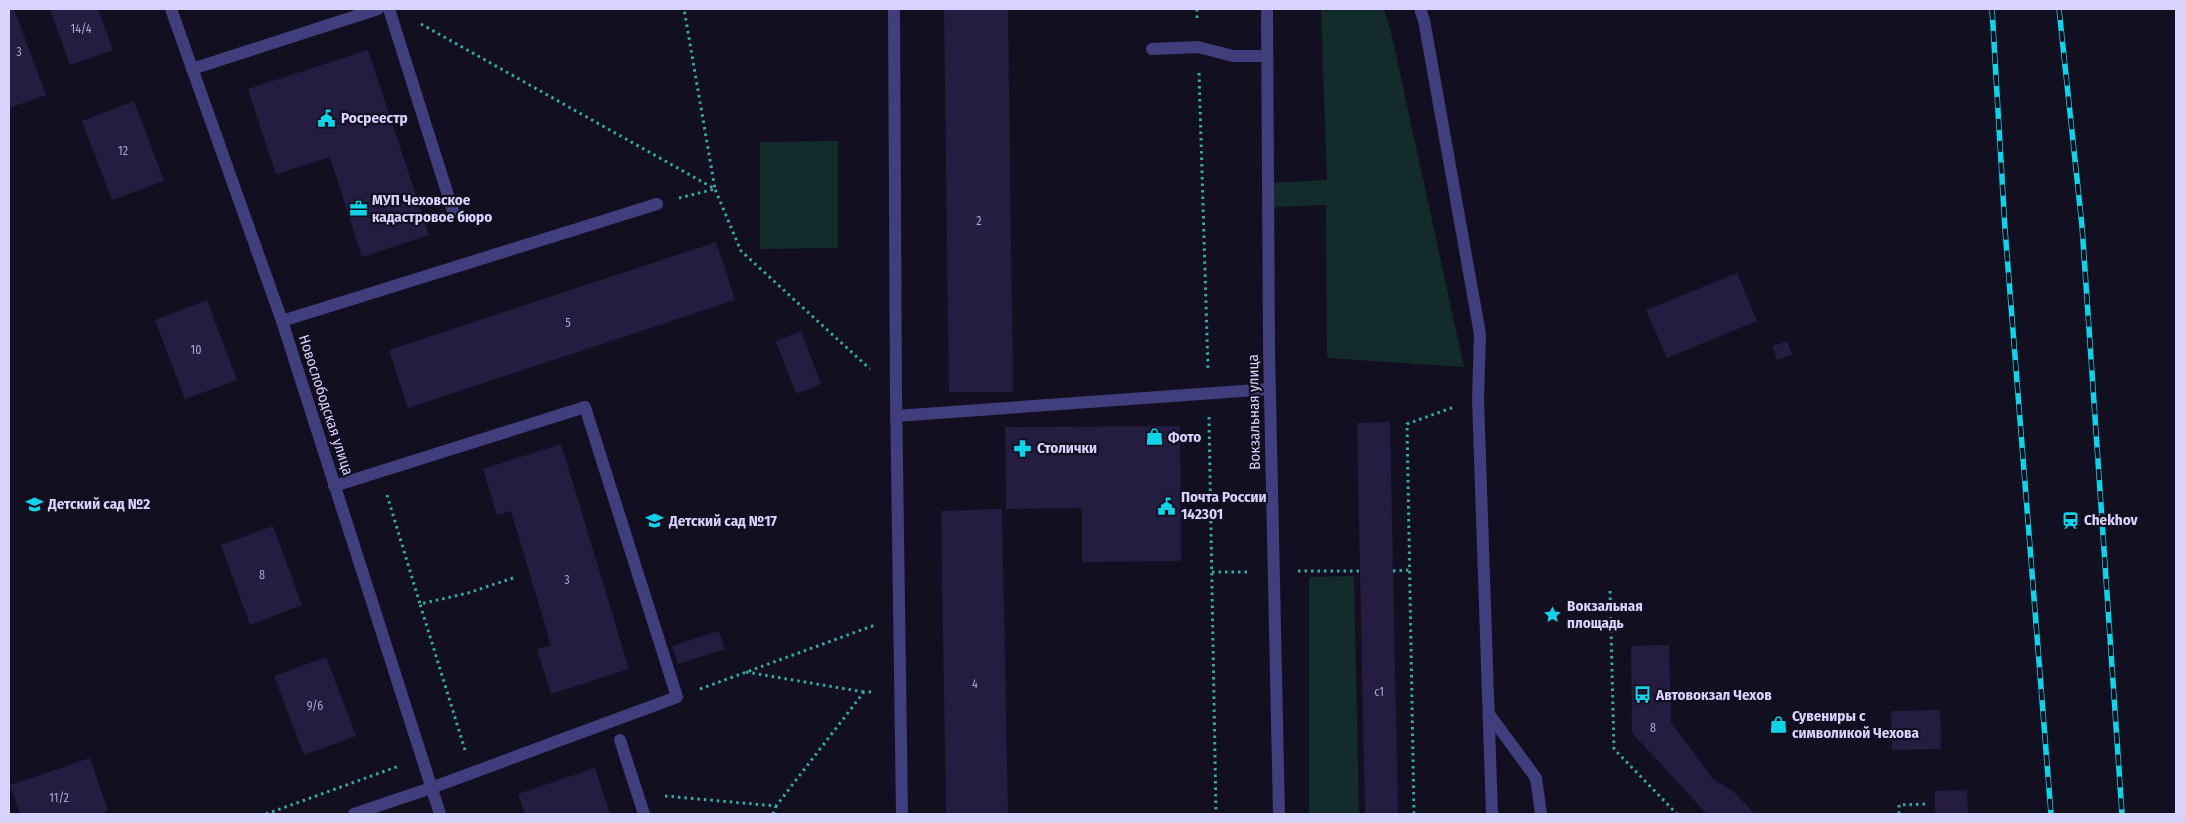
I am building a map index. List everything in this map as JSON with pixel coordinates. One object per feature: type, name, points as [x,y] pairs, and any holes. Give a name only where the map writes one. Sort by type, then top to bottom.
[{"type":"street","name":"Новослободская улица","points":[[170,9],[282,321],[440,814]]},
{"type":"street","points":[[192,69],[378,9]]},
{"type":"street","points":[[389,9],[453,211]]},
{"type":"street","points":[[894,9],[896,416],[902,814]]},
{"type":"street","name":"Вокзальная улица","points":[[1267,9],[1270,389],[1279,814]]},
{"type":"street","points":[[1420,9],[1424,20],[1480,334],[1478,399],[1492,814]]},
{"type":"street","points":[[1152,49],[1198,47],[1233,56],[1267,56]]},
{"type":"street","points":[[282,321],[657,204]]},
{"type":"street","points":[[896,416],[1270,389]]},
{"type":"street","points":[[334,486],[586,407],[677,697],[431,788],[354,814]]},
{"type":"street","points":[[1489,714],[1536,778],[1541,814]]},
{"type":"street","points":[[620,740],[644,814]]},
{"type":"path","points":[[657,204],[715,189],[684,9]]},
{"type":"path","points":[[1414,814],[1407,424],[1478,399]]},
{"type":"path","points":[[380,471],[473,772]]},
{"type":"path","points":[[1393,570],[1410,570]]},
{"type":"path","points":[[420,604],[468,593],[516,577]]},
{"type":"path","points":[[1610,591],[1614,749],[1677,814]]},
{"type":"path","points":[[677,697],[899,616]]},
{"type":"path","points":[[746,672],[864,692],[900,691]]},
{"type":"path","points":[[773,814],[776,806],[864,692]]},
{"type":"path","points":[[266,814],[421,758]]},
{"type":"path","points":[[637,793],[776,806]]},
{"type":"path","points":[[1899,814],[1898,804],[1928,804]]},
{"type":"green space","points":[[1321,9],[1384,9],[1391,32],[1464,367],[1327,358],[1326,205],[1268,207],[1267,183],[1327,180]]},
{"type":"green space","points":[[838,141],[838,248],[760,249],[760,142]]},
{"type":"green space","points":[[1354,576],[1359,814],[1309,814],[1309,577]]},
{"type":"building","points":[[9,9],[14,9],[46,95],[9,108]]},
{"type":"building","points":[[50,9],[98,9],[113,50],[70,65]]},
{"type":"building","points":[[944,9],[1008,9],[1013,392],[949,392]]},
{"type":"building","points":[[368,50],[429,235],[362,257],[330,157],[276,174],[248,89]]},
{"type":"building","points":[[134,101],[164,181],[112,200],[82,121]]},
{"type":"building","points":[[716,242],[735,300],[408,408],[389,350]]},
{"type":"building","points":[[1737,273],[1757,321],[1667,358],[1646,310]]},
{"type":"building","points":[[207,300],[237,380],[185,399],[155,320]]},
{"type":"building","points":[[801,331],[821,384],[796,394],[776,341]]},
{"type":"building","points":[[1787,341],[1792,355],[1777,360],[1773,346]]},
{"type":"building","points":[[1390,422],[1398,814],[1365,814],[1357,423]]},
{"type":"building","points":[[1180,426],[1181,561],[1082,562],[1082,508],[1006,509],[1005,427]]},
{"type":"building","points":[[561,444],[629,669],[551,694],[537,649],[551,645],[511,511],[497,515],[483,469]]},
{"type":"building","points":[[1002,509],[1008,814],[946,814],[941,511]]},
{"type":"building","points":[[273,526],[302,605],[250,625],[221,545]]},
{"type":"building","points":[[719,631],[725,649],[678,664],[672,646]]},
{"type":"building","points":[[1669,645],[1671,722],[1712,778],[1734,792],[1755,814],[1707,814],[1632,733],[1631,646]]},
{"type":"building","points":[[326,657],[356,736],[304,755],[274,676]]},
{"type":"building","points":[[1940,710],[1941,749],[1892,750],[1891,711]]},
{"type":"building","points":[[90,758],[108,811],[97,814],[20,814],[10,785]]},
{"type":"building","points":[[595,768],[610,814],[525,814],[518,794]]},
{"type":"building","points":[[1967,790],[1968,814],[1935,814],[1935,791]]},
{"type":"railway","points":[[1992,9],[2005,229],[2051,814]]},
{"type":"railway","points":[[2059,9],[2082,226],[2122,814]]},
{"type":"place","name":"Росреестр","points":[[327,118]]},
{"type":"place","name":"МУП Чеховское кадастровое бюро","points":[[358,209]]},
{"type":"place","name":"Фото","points":[[1154,437]]},
{"type":"place","name":"Столички","points":[[1023,448]]},
{"type":"place","name":"Детский сад №2","points":[[34,504]]},
{"type":"place","name":"Почта России 142301","points":[[1167,506]]},
{"type":"place","name":"Chekhov","points":[[2070,520]]},
{"type":"place","name":"Детский сад №17","points":[[655,521]]},
{"type":"place","name":"Вокзальная площадь","points":[[1553,615]]},
{"type":"place","name":"Автовокзал Чехов","points":[[1642,695]]},
{"type":"place","name":"Сувениры с символикой Чехова","points":[[1778,725]]}]
